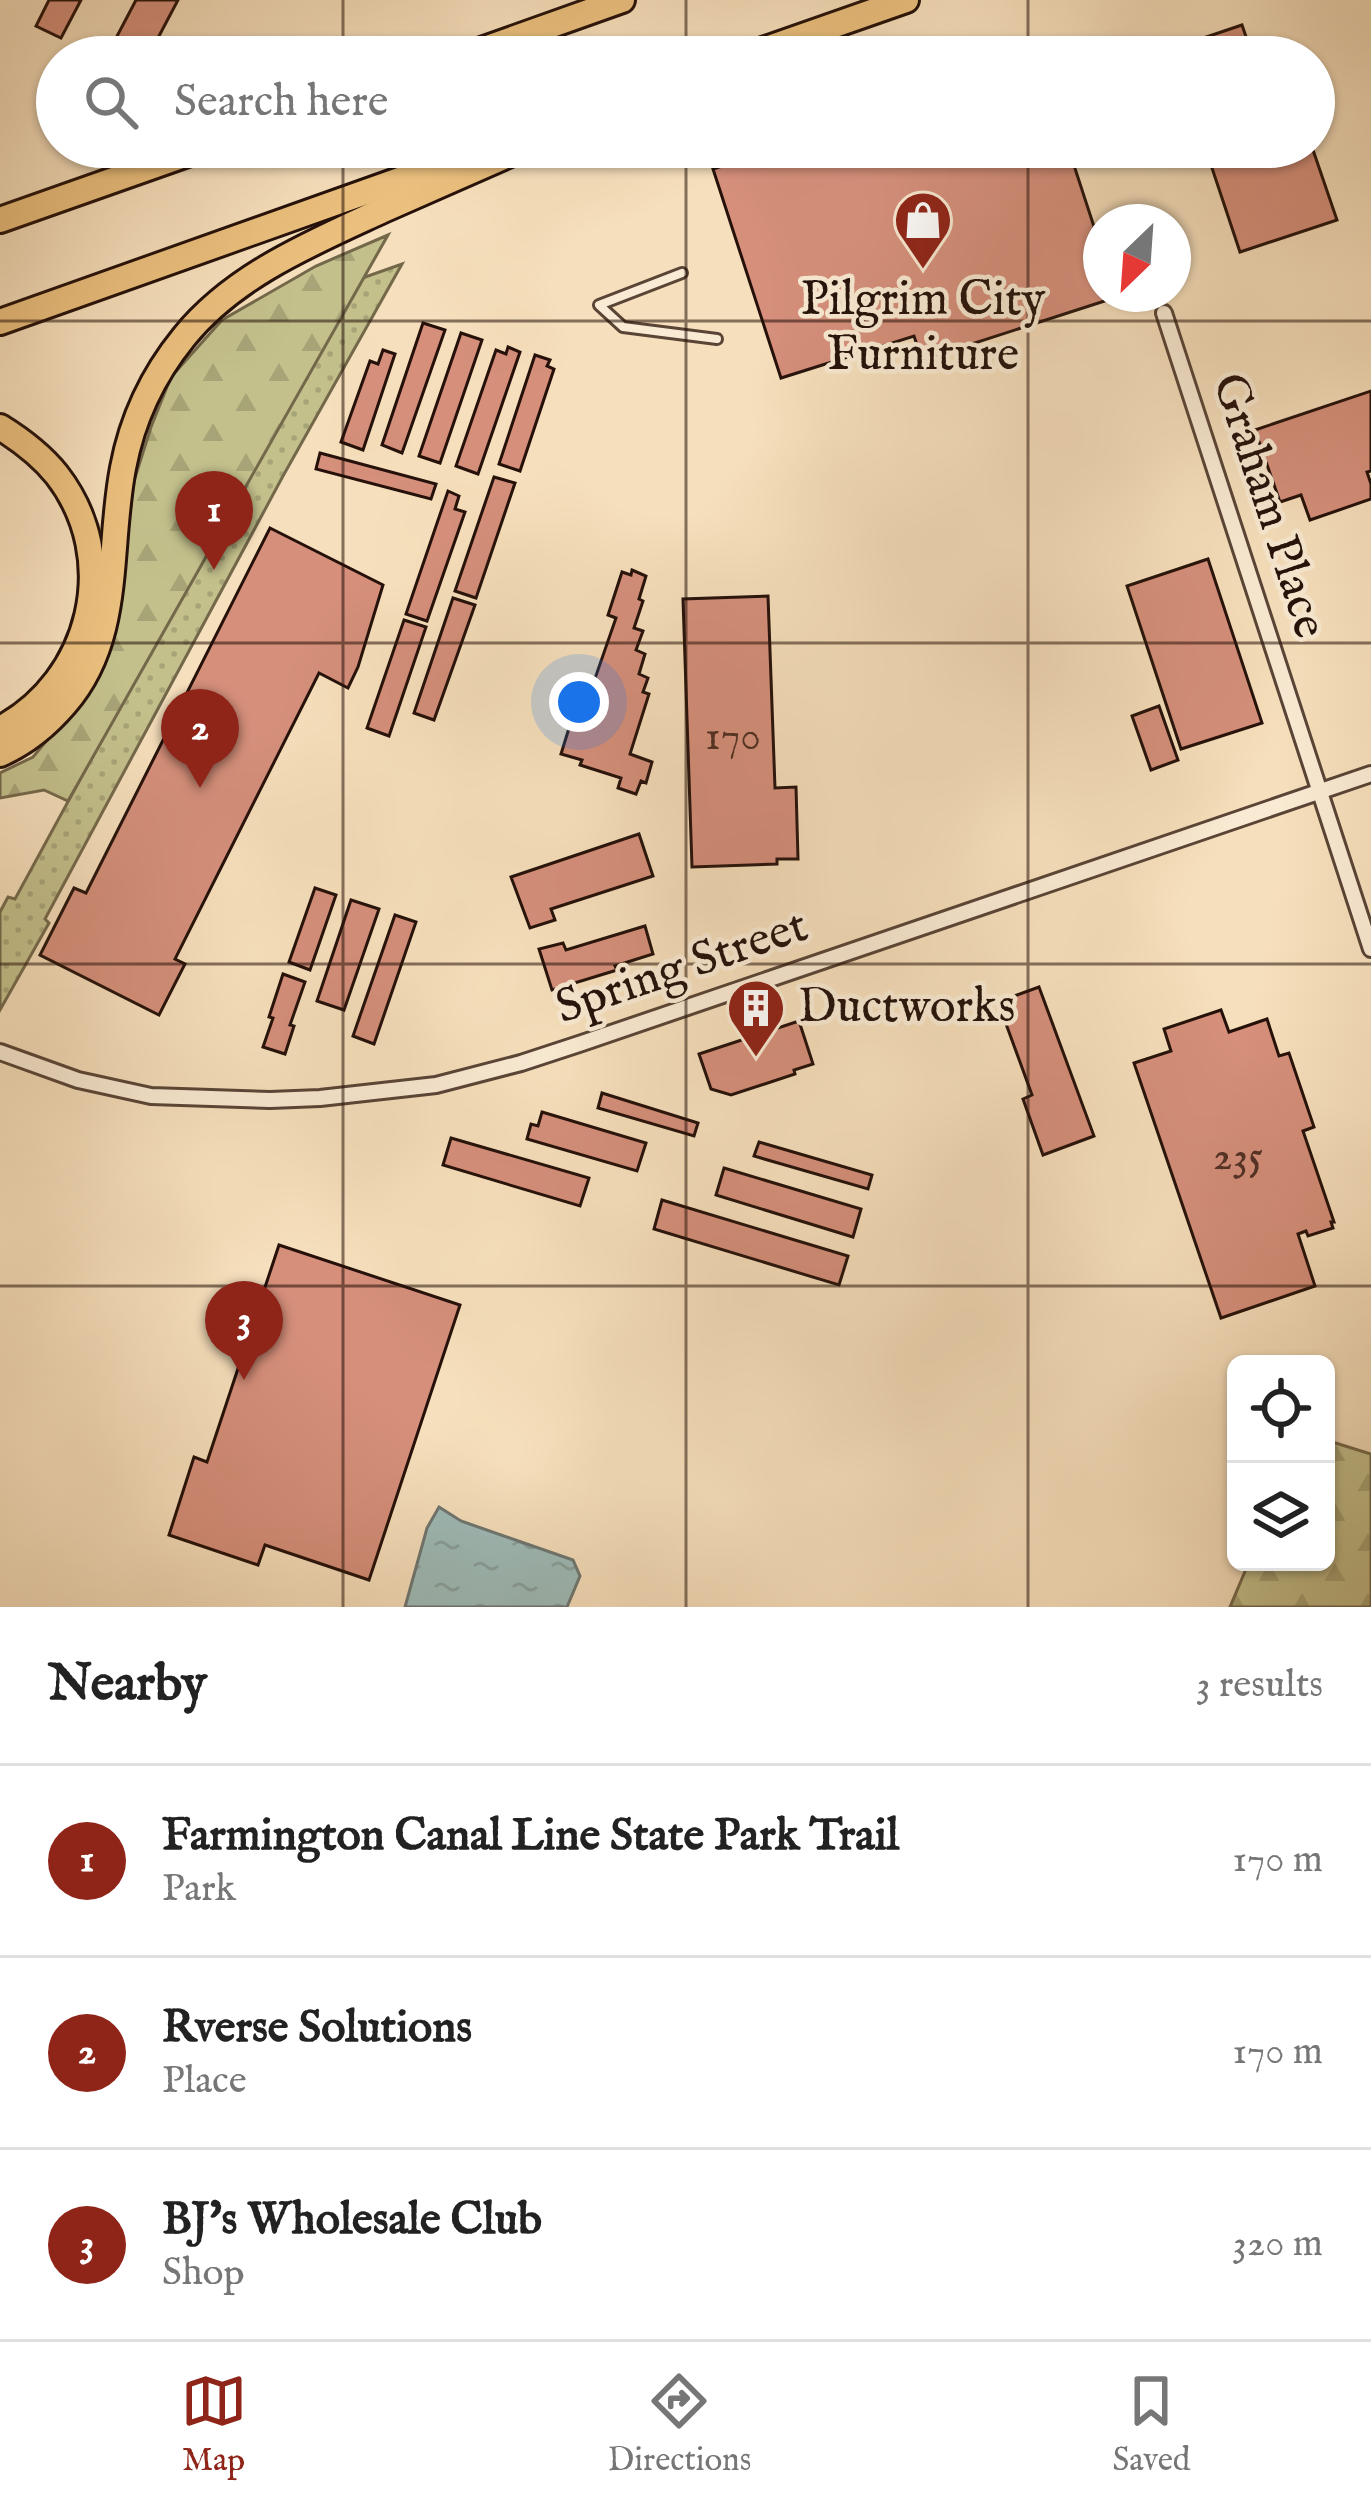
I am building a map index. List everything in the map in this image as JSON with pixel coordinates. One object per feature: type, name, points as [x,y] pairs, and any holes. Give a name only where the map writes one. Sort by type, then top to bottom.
[{"type":"highway","points":[[520,36],[622,0]]},
{"type":"highway","points":[[803,36],[906,0]]},
{"type":"highway","points":[[0,220],[147,168]]},
{"type":"highway","points":[[0,322],[447,168]]},
{"type":"highway","points":[[0,754],[53,717],[94,660],[107,618],[128,446],[143,402],[166,361],[225,296],[284,258],[465,168]]},
{"type":"highway","points":[[0,427],[40,456],[58,477],[83,526],[92,570],[88,614],[67,669],[39,703],[0,729]]},
{"type":"street","name":"Graham Place","points":[[1164,313],[1371,949]]},
{"type":"street","name":"Spring Street","points":[[0,1052],[78,1080],[187,1099],[320,1098],[436,1085],[521,1064],[1371,774]]},
{"type":"lane","points":[[682,273],[599,305],[623,327],[717,339]]},
{"type":"green space","points":[[388,235],[68,801],[44,790],[0,798],[0,773],[33,757],[77,704],[120,594],[134,481],[171,377],[222,320],[316,266]]},
{"type":"green space","points":[[402,264],[283,476],[0,1010],[0,912],[8,897],[15,899],[351,282]]},
{"type":"green space","points":[[1335,1443],[1371,1454],[1371,1607],[1230,1607],[1245,1571],[1335,1571]]},
{"type":"water","points":[[439,1507],[461,1521],[573,1560],[580,1576],[567,1607],[405,1607],[427,1528]]},
{"type":"building","points":[[49,0],[81,0],[62,36],[36,26]]},
{"type":"building","points":[[136,0],[178,0],[159,36],[117,36]]},
{"type":"building","points":[[1242,25],[1246,36],[1209,36]]},
{"type":"building","name":"Pilgrim City Furniture","points":[[1075,168],[1087,204],[1083,204],[1083,308],[922,360],[914,336],[781,378],[713,169]]},
{"type":"building","points":[[1212,168],[1319,168],[1337,220],[1240,252]]},
{"type":"building","points":[[423,323],[445,330],[402,453],[382,445]]},
{"type":"building","points":[[461,333],[482,340],[440,463],[419,456]]},
{"type":"building","points":[[508,347],[520,352],[478,474],[456,466],[496,350],[506,354]]},
{"type":"building","points":[[383,350],[395,354],[363,450],[341,442],[370,361],[378,364]]},
{"type":"building","points":[[535,355],[550,360],[547,366],[554,369],[520,471],[499,464]]},
{"type":"building","points":[[1371,391],[1371,471],[1367,472],[1371,499],[1310,520],[1301,495],[1280,502],[1255,430]]},
{"type":"building","points":[[320,453],[436,484],[431,499],[316,469]]},
{"type":"building","points":[[494,477],[515,483],[476,598],[455,591]]},
{"type":"building","points":[[448,491],[459,496],[455,509],[465,512],[427,621],[406,614]]},
{"type":"building","points":[[270,528],[383,585],[348,688],[319,673],[175,959],[185,964],[159,1015],[40,955],[74,888],[86,893]]},
{"type":"building","points":[[1208,559],[1262,723],[1181,749],[1127,586]]},
{"type":"building","points":[[632,570],[646,576],[634,628],[643,631],[636,650],[645,654],[639,674],[648,678],[643,692],[649,694],[630,754],[652,762],[646,783],[641,781],[636,794],[618,788],[621,778],[561,754],[574,712],[582,716],[616,618],[608,615],[622,572],[631,575]]},
{"type":"building","points":[[768,596],[775,788],[796,787],[798,859],[692,867],[683,599]]},
{"type":"building","points":[[453,598],[475,605],[434,720],[414,713]]},
{"type":"building","points":[[404,620],[426,627],[389,736],[367,728]]},
{"type":"building","points":[[1159,706],[1178,760],[1151,770],[1132,716]]},
{"type":"building","points":[[639,834],[653,876],[551,909],[555,920],[530,928],[511,877]]},
{"type":"building","points":[[315,888],[336,895],[310,970],[289,962]]},
{"type":"building","points":[[351,900],[379,909],[344,1010],[317,1001]]},
{"type":"building","points":[[395,915],[416,922],[374,1044],[353,1036]]},
{"type":"building","points":[[645,926],[653,954],[552,990],[539,949],[563,943],[566,950]]},
{"type":"building","points":[[283,974],[305,982],[285,1054],[263,1047]]},
{"type":"building","points":[[1039,987],[1094,1136],[1043,1155],[1023,1099],[1032,1095],[998,1002]]},
{"type":"building","points":[[1221,1010],[1229,1032],[1267,1019],[1279,1056],[1289,1053],[1314,1127],[1303,1131],[1334,1222],[1333,1228],[1308,1236],[1306,1231],[1298,1234],[1315,1286],[1221,1318],[1134,1063],[1171,1051],[1164,1029]]},
{"type":"building","name":"Ductworks","points":[[799,1021],[813,1064],[731,1095],[711,1089],[699,1054]]},
{"type":"building","points":[[602,1093],[698,1123],[694,1136],[598,1108]]},
{"type":"building","points":[[542,1112],[646,1143],[637,1171],[527,1139],[531,1124],[538,1126]]},
{"type":"building","points":[[451,1138],[589,1178],[580,1206],[443,1165]]},
{"type":"building","points":[[759,1142],[872,1175],[868,1189],[754,1156]]},
{"type":"building","points":[[724,1168],[861,1209],[853,1237],[716,1195]]},
{"type":"building","points":[[662,1200],[848,1256],[839,1285],[654,1229]]},
{"type":"building","points":[[279,1245],[460,1305],[369,1580],[265,1545],[258,1565],[169,1535],[194,1457],[207,1462]]},
{"type":"place","name":"Pilgrim City Furniture","points":[[923,271]]},
{"type":"place","name":"Farmington Canal Line State Park Trail","points":[[214,570]]},
{"type":"place","name":"Rverse Solutions","points":[[200,788]]},
{"type":"place","name":"Ductworks","points":[[756,1059]]},
{"type":"place","name":"BJ's Wholesale Club","points":[[244,1380]]}]
